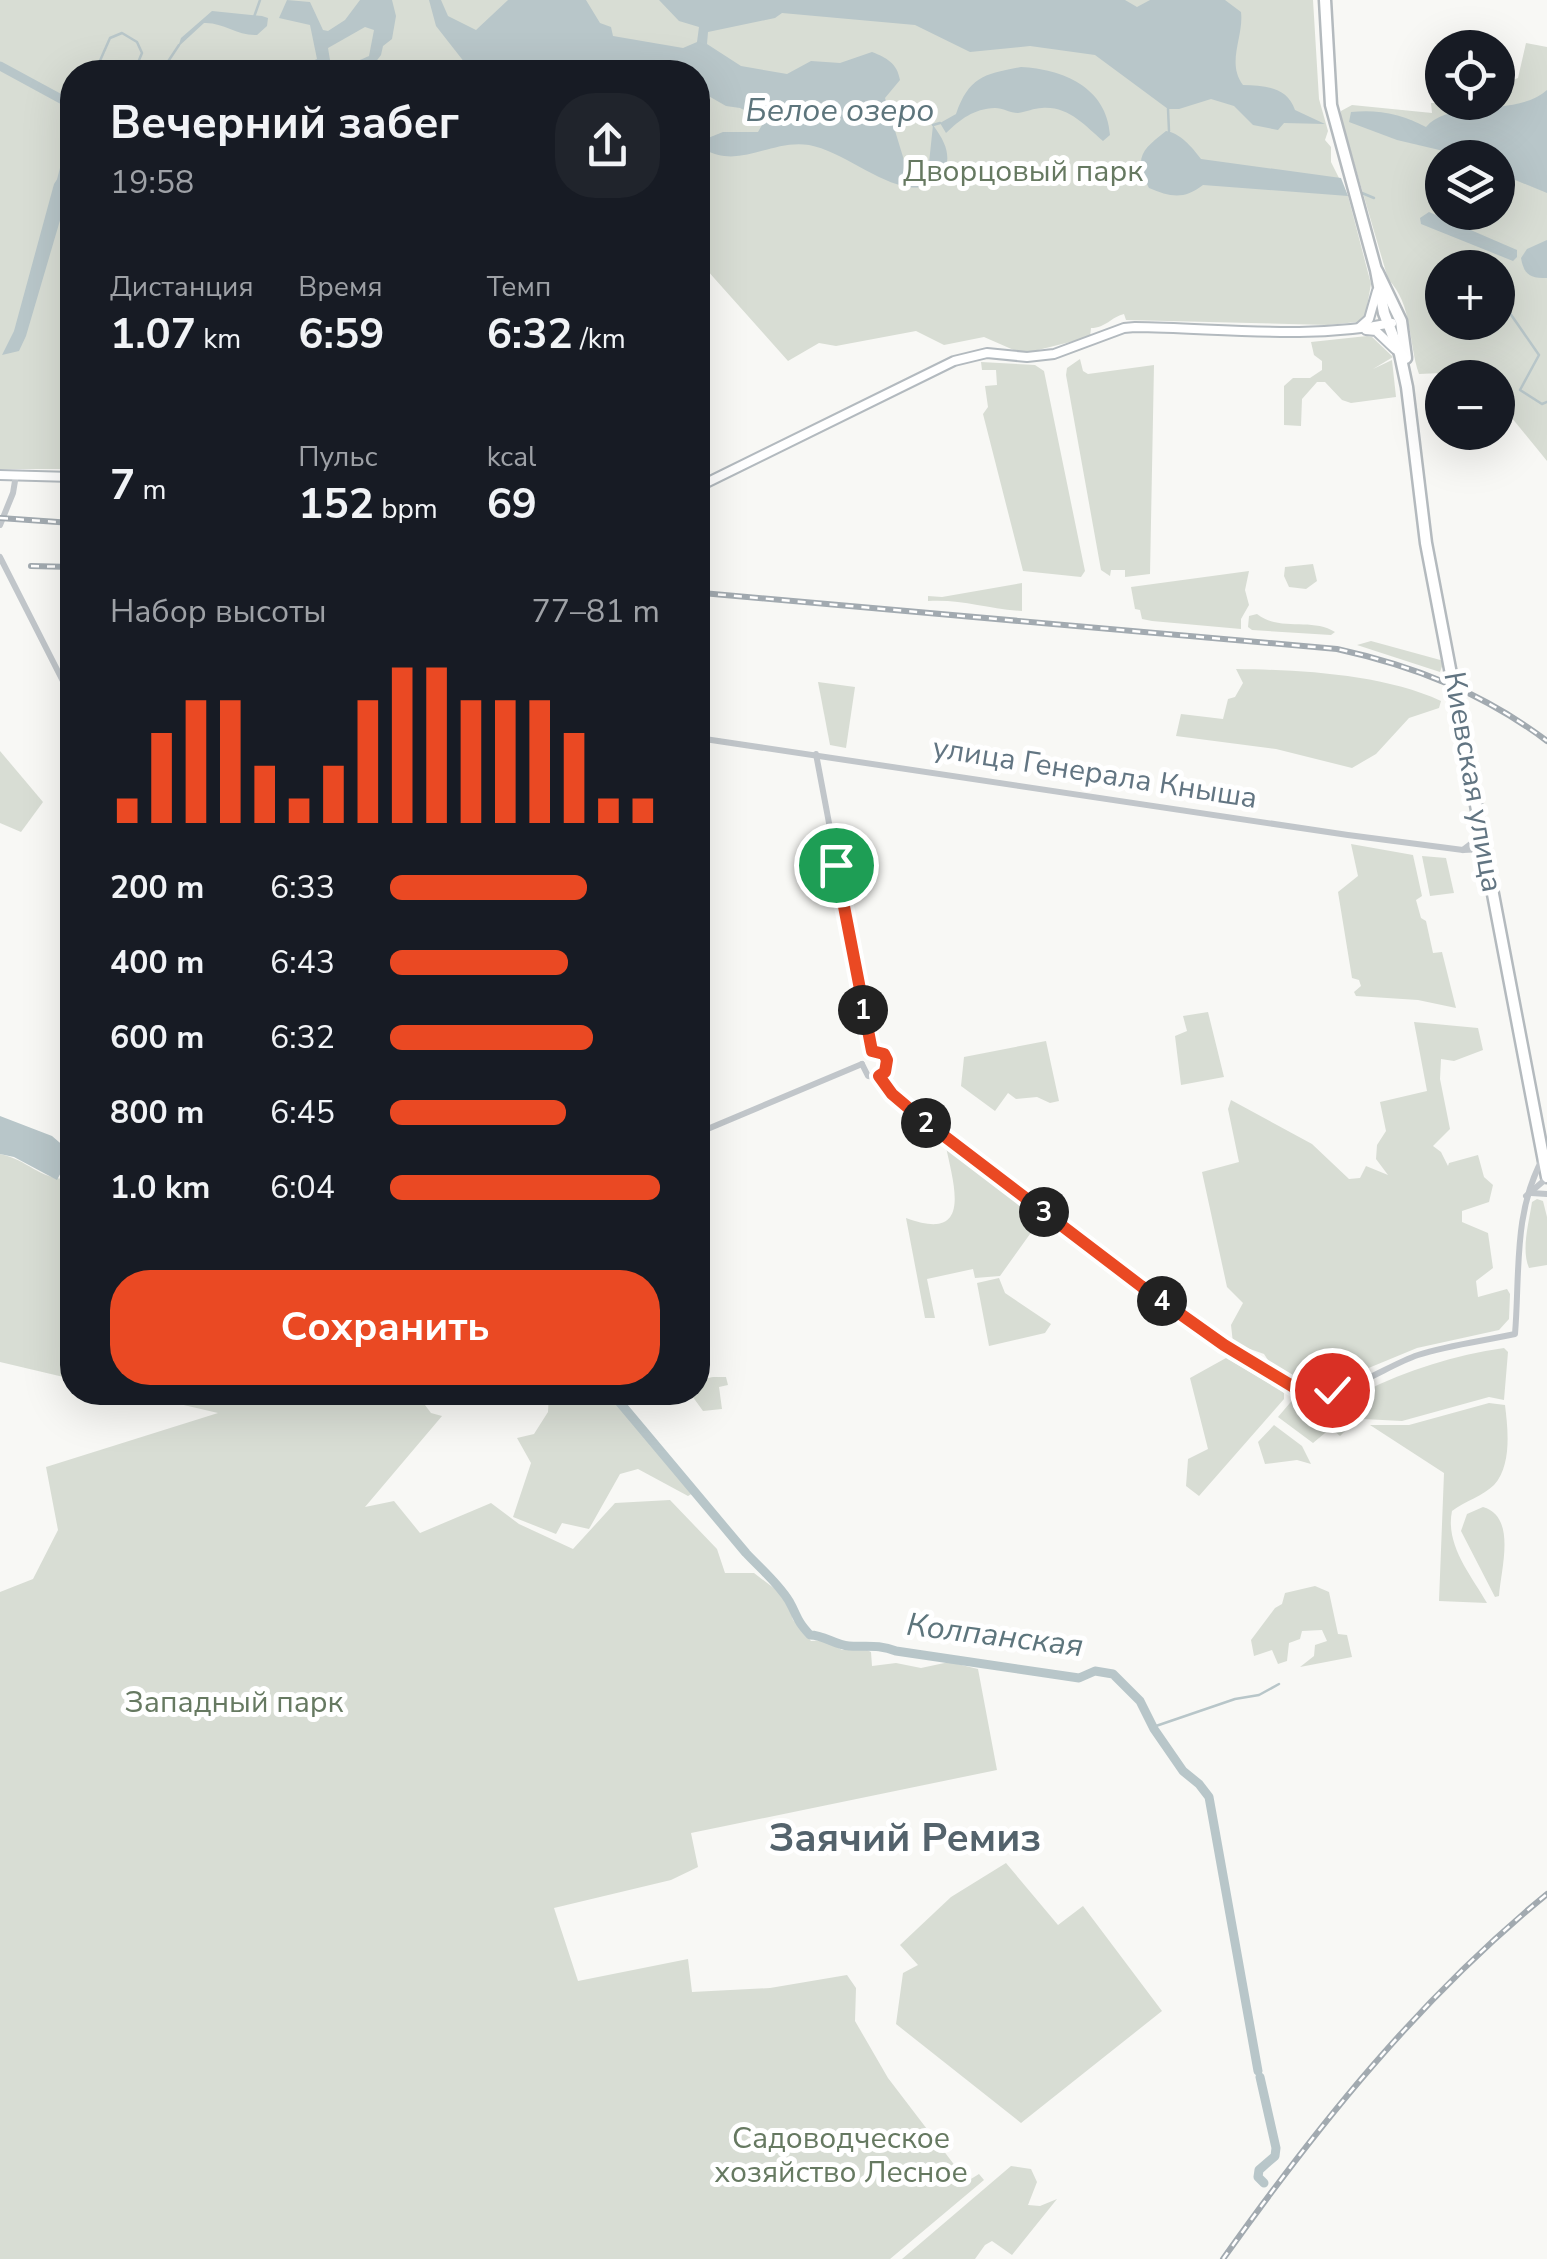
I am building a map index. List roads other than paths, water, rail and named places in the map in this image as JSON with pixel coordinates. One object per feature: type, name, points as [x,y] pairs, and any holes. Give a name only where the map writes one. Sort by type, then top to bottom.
[{"type":"main road","points":[[1325,0],[1331,105],[1376,270],[1400,315],[1407,386]]},
{"type":"main road","points":[[1376,270],[1377,288],[1407,386]]},
{"type":"main road","points":[[1356,330],[1369,319],[1377,288]]},
{"type":"main road","points":[[1356,330],[1400,315]]},
{"type":"main road","points":[[710,480],[954,361],[976,354],[1054,354],[1135,327],[1376,332],[1400,354]]},
{"type":"main road","name":"Киевская улица","points":[[1407,386],[1426,542],[1547,1178]]},
{"type":"main road","points":[[0,475],[60,477]]},
{"type":"street","points":[[0,524],[16,475]]},
{"type":"street","points":[[0,557],[60,675]]},
{"type":"street","name":"улица Генерала Кныша","points":[[710,740],[1118,802],[1485,850]]},
{"type":"street","points":[[816,754],[872,1051]]},
{"type":"street","points":[[1463,850],[1476,840],[1481,829]]},
{"type":"street","points":[[710,1128],[862,1064],[872,1051],[884,1054],[887,1060],[885,1072],[879,1076],[868,1076],[862,1064]]},
{"type":"street","points":[[879,1076],[892,1094],[918,1116],[1141,1286],[1224,1345],[1297,1389],[1316,1393],[1419,1355],[1515,1334],[1525,1196],[1543,1158]]},
{"type":"street","points":[[1530,1182],[1547,1178]]},
{"type":"street","points":[[1525,1196],[1547,1178]]},
{"type":"street","points":[[1525,1196],[1535,1192],[1547,1194]]},
{"type":"water","points":[[287,0],[310,2],[323,30],[328,31],[345,20],[360,0],[392,0],[396,16],[392,39],[383,46],[377,60],[358,60],[369,56],[374,30],[365,27],[328,48],[330,60],[315,60],[310,25],[279,18]]},
{"type":"water","name":"Белое озеро","points":[[429,0],[441,0],[448,16],[476,30],[508,0],[586,0],[600,23],[611,27],[613,36],[683,48],[697,42],[699,27],[679,21],[659,0],[1125,0],[1137,7],[1150,0],[1225,0],[1241,12],[1236,67],[1243,85],[1281,92],[1295,110],[1325,124],[1284,123],[1278,130],[1253,125],[1234,106],[1211,99],[1168,109],[1095,55],[1030,46],[970,52],[915,25],[782,13],[775,18],[708,32],[707,44],[741,66],[787,74],[811,61],[840,63],[872,52],[891,62],[900,80],[885,98],[907,170],[920,173],[929,163],[933,125],[947,153],[940,183],[909,187],[809,145],[730,156],[710,152],[710,137],[723,132],[758,132],[762,125],[758,117],[710,97],[710,60],[463,60],[436,26]]},
{"type":"water","points":[[212,11],[262,16],[268,18],[267,26],[257,35],[250,35],[204,23],[178,47],[181,38]]},
{"type":"water","points":[[1021,67],[1052,72],[1080,84],[1101,104],[1110,135],[1103,141],[1083,123],[1052,108],[1018,113],[995,108],[980,110],[946,133],[940,123],[956,114],[973,85],[988,75]]},
{"type":"water","points":[[1547,90],[1547,193],[1515,180],[1515,140],[1425,140],[1425,147],[1349,122],[1351,112],[1370,111],[1399,116],[1426,127],[1435,120],[1515,120],[1515,104]]},
{"type":"water","points":[[1166,131],[1190,145],[1201,159],[1341,178],[1348,196],[1203,185],[1183,195],[1157,191],[1149,188],[1141,161],[1146,149]]},
{"type":"water","points":[[60,175],[60,220],[26,336],[19,351],[2,355],[14,331],[54,184]]},
{"type":"water","points":[[1436,230],[1471,230],[1517,250],[1517,257],[1515,250],[1486,250]]},
{"type":"water","points":[[1547,240],[1547,278],[1532,276],[1526,272],[1521,258],[1527,249]]},
{"type":"water","points":[[0,1116],[60,1143],[60,1174],[57,1180],[14,1157],[0,1154]]},
{"type":"waterway","points":[[254,17],[260,0]]},
{"type":"waterway","points":[[100,60],[110,38],[122,33],[137,42],[142,53],[139,60]]},
{"type":"waterway","points":[[169,60],[179,45]]},
{"type":"waterway","name":"Колпанская","points":[[0,66],[60,98]]},
{"type":"waterway","points":[[1168,109],[1169,131]]},
{"type":"waterway","points":[[933,125],[940,123]]},
{"type":"waterway","points":[[1362,193],[1374,198]]},
{"type":"waterway","points":[[1515,320],[1539,355],[1520,390],[1542,404],[1547,402]]},
{"type":"waterway","name":"Колпанская","points":[[622,1405],[780,1588],[810,1635],[844,1645],[1079,1678],[1095,1671],[1113,1674],[1140,1701],[1183,1771],[1209,1797],[1258,2071]]},
{"type":"waterway","points":[[1153,1727],[1235,1699],[1259,1695],[1279,1684]]},
{"type":"waterway","name":"Колпанская","points":[[1258,2071],[1260,2077]]},
{"type":"waterway","name":"Колпанская","points":[[1260,2077],[1276,2148],[1275,2156],[1259,2170],[1258,2177],[1264,2183]]},
{"type":"railway","points":[[0,518],[60,522]]},
{"type":"railway","points":[[31,566],[60,567]]},
{"type":"railway","points":[[710,594],[1337,649],[1447,683],[1498,709],[1547,741]]},
{"type":"railway","points":[[1223,2259],[1373,2065],[1456,1976],[1547,1894]]},
{"type":"district","name":"Заячий Ремиз","points":[[905,1838]]},
{"type":"park label","name":"Дворцовый парк","points":[[1023,171]]},
{"type":"park label","name":"Западный парк","points":[[234,1702]]},
{"type":"park label","name":"Садоводческое хозяйство Лесное","points":[[841,2155]]}]
